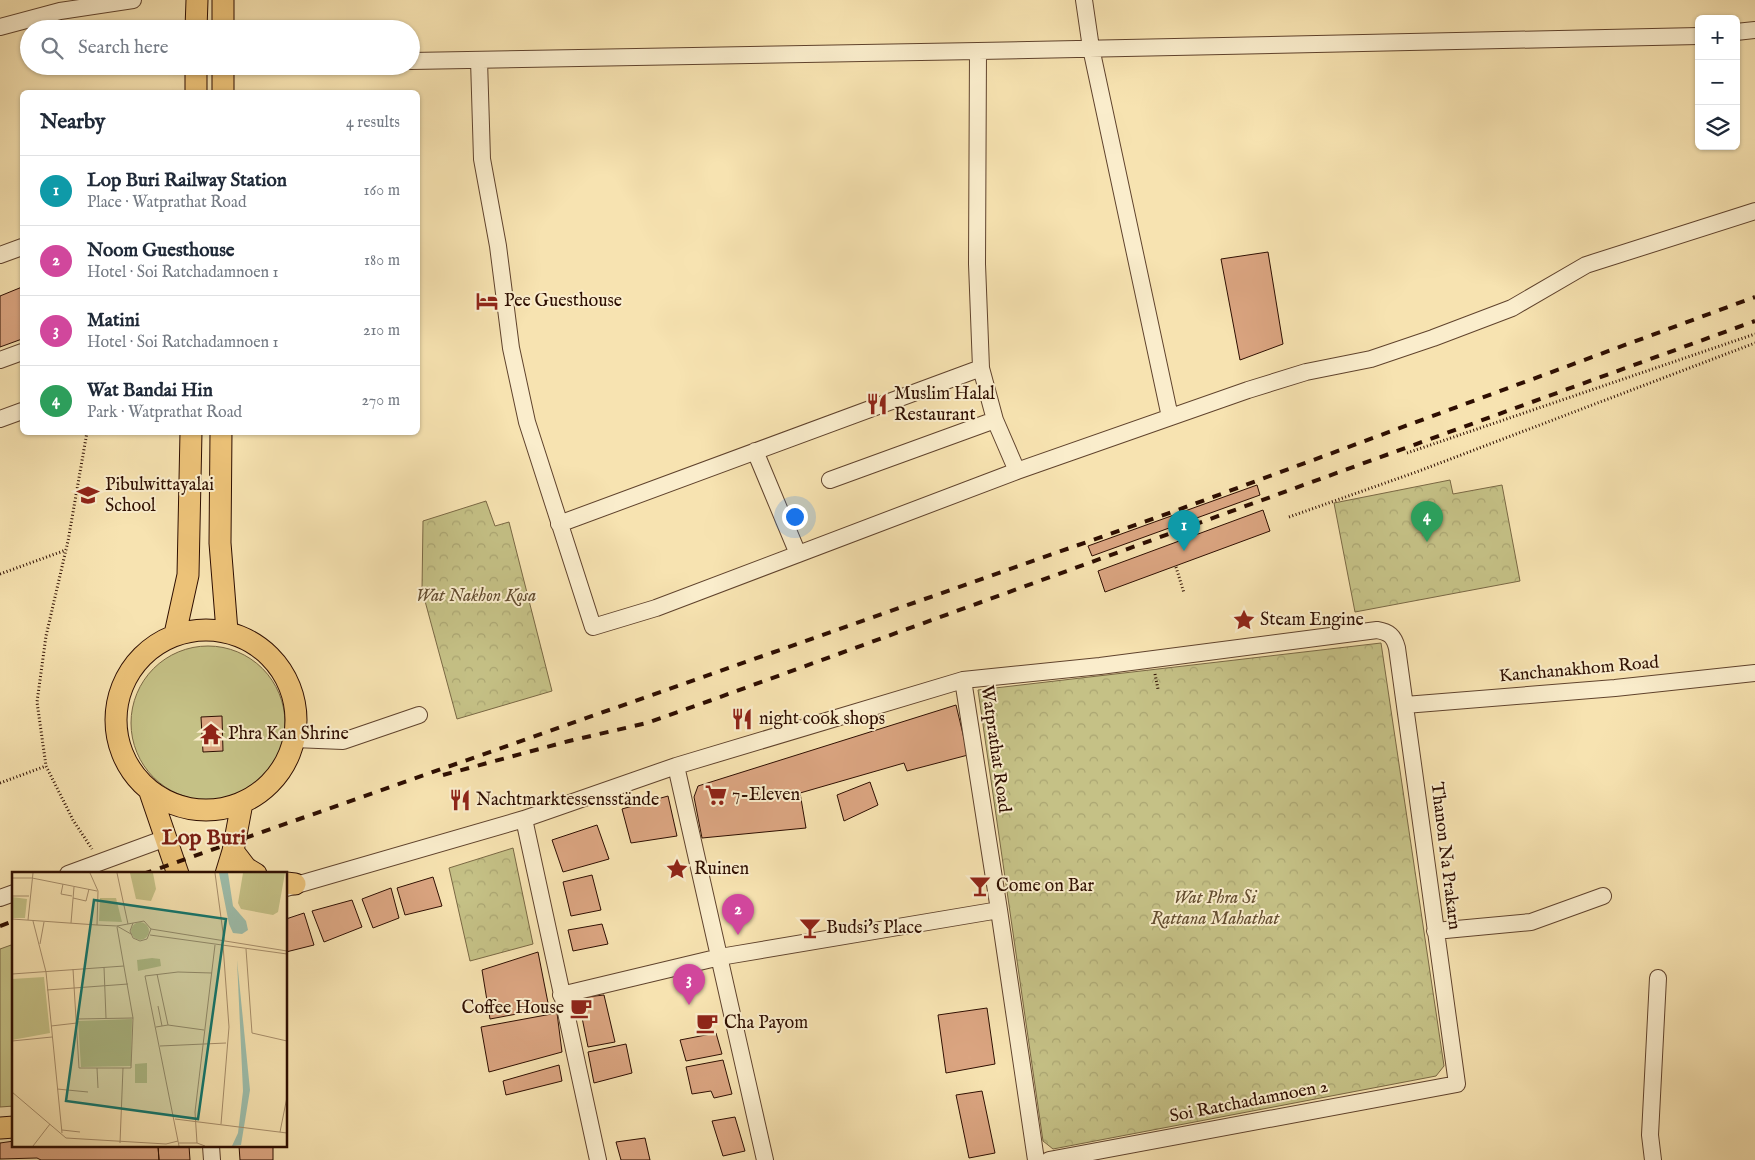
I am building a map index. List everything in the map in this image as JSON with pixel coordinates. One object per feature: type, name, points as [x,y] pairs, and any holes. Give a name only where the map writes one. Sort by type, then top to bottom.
[{"type":"main road","points":[[196,20],[197,0]]},
{"type":"main road","points":[[223,20],[224,0]]},
{"type":"main road","points":[[196,75],[196,90]]},
{"type":"main road","points":[[223,75],[223,90]]},
{"type":"main road","points":[[175,634],[188,575],[191,435]]},
{"type":"main road","points":[[221,435],[220,543],[227,631]]},
{"type":"main road","points":[[210,629],[227,631],[249,640],[267,654],[282,671],[292,692],[296,715],[294,739],[287,759],[276,777],[261,792],[242,803],[219,810],[195,810],[171,804],[150,792],[134,774],[122,753],[116,730],[116,706],[123,682],[136,662],[153,645],[175,634],[192,630],[210,629]]},
{"type":"main road","points":[[150,792],[177,872]]},
{"type":"main road","points":[[227,872],[233,852],[242,803]]},
{"type":"main road","points":[[233,852],[246,868],[253,872]]},
{"type":"street","points":[[26,20],[60,11],[133,0]]},
{"type":"street","points":[[1084,0],[1091,48],[1170,417]]},
{"type":"street","points":[[0,27],[20,22]]},
{"type":"street","points":[[1740,32],[1755,30]]},
{"type":"street","points":[[420,61],[1695,36]]},
{"type":"street","points":[[978,51],[977,264],[981,368],[995,420],[1017,471]]},
{"type":"street","points":[[479,60],[482,159],[498,246],[511,348],[528,422],[592,627],[656,608],[1017,471],[1170,417],[1306,372],[1371,359],[1434,338],[1512,308],[1586,265],[1755,211]]},
{"type":"street","points":[[0,255],[20,248]]},
{"type":"street","points":[[0,360],[20,353]]},
{"type":"street","points":[[559,524],[981,368]]},
{"type":"street","points":[[0,419],[20,412]]},
{"type":"street","points":[[830,480],[995,420]]},
{"type":"street","points":[[755,451],[798,554]]},
{"type":"street","name":"Watprathat Road","points":[[1036,1160],[963,680],[1100,666],[1377,630],[1391,634]]},
{"type":"street","name":"Thanon Na Prakarn","points":[[1391,634],[1398,648],[1456,1084]]},
{"type":"street","name":"Kanchanakhom Road","points":[[1406,705],[1615,688],[1755,673]]},
{"type":"street","points":[[289,885],[524,819],[676,766],[963,680]]},
{"type":"street","points":[[294,739],[342,741],[419,715]]},
{"type":"street","points":[[676,766],[765,1160]]},
{"type":"street","points":[[524,819],[598,1160]]},
{"type":"street","points":[[74,872],[166,838]]},
{"type":"street","points":[[1435,931],[1531,922],[1603,896]]},
{"type":"street","points":[[561,995],[720,957],[999,910]]},
{"type":"street","points":[[1653,1160],[1650,1135],[1658,978]]},
{"type":"street","name":"Soi Ratchadamnoen 2","points":[[1049,1160],[1072,1158],[1456,1084]]},
{"type":"path","points":[[1407,453],[1755,334]]},
{"type":"path","points":[[1289,517],[1419,471],[1755,343]]},
{"type":"path","points":[[86,435],[66,550],[46,636],[37,702],[46,766],[73,820],[101,862]]},
{"type":"path","points":[[0,574],[66,550]]},
{"type":"path","points":[[1176,567],[1184,593]]},
{"type":"path","points":[[0,783],[46,766]]},
{"type":"green space","points":[[1450,480],[1453,494],[1502,485],[1520,581],[1355,612],[1334,503]]},
{"type":"green space","name":"Wat Nakhon Kosa","points":[[486,501],[495,526],[509,522],[552,691],[457,719],[422,590],[423,521]]},
{"type":"green space","name":"Wat Phra Si Rattana Mahathat","points":[[1381,643],[1444,1066],[1436,1076],[1053,1149],[1043,1141],[978,690]]},
{"type":"green space","points":[[208,646],[223,647],[238,652],[263,668],[279,693],[284,708],[284,738],[279,753],[263,778],[238,794],[223,799],[208,800],[193,799],[178,794],[153,778],[137,753],[132,738],[131,723],[132,708],[137,693],[153,668],[178,652],[193,647]]},
{"type":"green space","points":[[513,848],[533,944],[470,961],[449,868]]},
{"type":"green space","points":[[12,945],[12,1106],[0,1107],[0,949]]},
{"type":"building","points":[[1268,252],[1283,344],[1240,360],[1221,259]]},
{"type":"building","points":[[20,288],[20,340],[0,347],[0,296]]},
{"type":"building","points":[[1257,485],[1260,495],[1092,556],[1088,546]]},
{"type":"building","points":[[1263,510],[1270,531],[1105,592],[1098,571]]},
{"type":"building","points":[[956,705],[968,755],[907,771],[904,763],[800,793],[806,828],[702,838],[694,797],[698,786]]},
{"type":"building","points":[[222,716],[223,751],[203,752],[201,717]]},
{"type":"building","points":[[870,782],[878,805],[844,821],[837,795]]},
{"type":"building","points":[[668,796],[677,836],[631,843],[622,809]]},
{"type":"building","points":[[597,825],[609,859],[563,872],[552,840]]},
{"type":"building","points":[[592,875],[601,910],[571,916],[563,882]]},
{"type":"building","points":[[433,877],[442,906],[405,915],[397,888]]},
{"type":"building","points":[[391,888],[399,918],[373,928],[362,899]]},
{"type":"building","points":[[352,900],[362,927],[324,942],[312,911]]},
{"type":"building","points":[[304,913],[314,945],[288,952],[288,918]]},
{"type":"building","points":[[602,924],[608,944],[573,951],[568,930]]},
{"type":"building","points":[[538,952],[549,1008],[490,1019],[482,970]]},
{"type":"building","points":[[604,995],[615,1042],[588,1047],[578,998]]},
{"type":"building","points":[[987,1008],[995,1064],[946,1073],[938,1015]]},
{"type":"building","points":[[557,1013],[562,1052],[489,1072],[481,1027]]},
{"type":"building","points":[[716,1033],[722,1054],[686,1061],[680,1040]]},
{"type":"building","points":[[626,1044],[632,1073],[594,1083],[588,1052]]},
{"type":"building","points":[[723,1060],[732,1094],[714,1098],[711,1091],[692,1094],[686,1067]]},
{"type":"building","points":[[559,1065],[562,1081],[506,1095],[503,1081]]},
{"type":"building","points":[[982,1091],[995,1153],[969,1158],[956,1095]]},
{"type":"building","points":[[735,1117],[745,1151],[723,1156],[712,1121]]},
{"type":"building","points":[[645,1138],[650,1160],[621,1160],[616,1142]]},
{"type":"building","points":[[12,1141],[12,1148],[158,1148],[159,1160],[0,1159],[0,1143]]},
{"type":"building","points":[[158,1148],[189,1148],[190,1160],[159,1160]]},
{"type":"building","points":[[239,1148],[273,1148],[273,1160],[240,1160]]},
{"type":"railway","points":[[149,872],[1175,511],[1755,297]]},
{"type":"railway","points":[[443,775],[569,741],[647,723],[1755,321]]},
{"type":"railway","points":[[0,926],[12,922]]},
{"type":"place","name":"Pee Guesthouse","points":[[487,301]]},
{"type":"place","name":"Muslim Halal Restaurant","points":[[877,404]]},
{"type":"place","name":"Pibulwittayalai School","points":[[88,495]]},
{"type":"place","name":"Wat Bandai Hin","points":[[1427,542]]},
{"type":"place","name":"Lop Buri Railway Station","points":[[1184,551]]},
{"type":"place","name":"Steam Engine","points":[[1244,620]]},
{"type":"place","name":"night cook shops","points":[[742,719]]},
{"type":"place","name":"Phra Kan Shrine","points":[[211,734]]},
{"type":"place","name":"7-Eleven","points":[[716,795]]},
{"type":"place","name":"Nachtmarktessensstände","points":[[460,800]]},
{"type":"place","name":"Ruinen","points":[[677,869]]},
{"type":"place","name":"Come on Bar","points":[[980,886]]},
{"type":"place","name":"Budsi's Place","points":[[810,928]]},
{"type":"place","name":"Noom Guesthouse","points":[[738,935]]},
{"type":"place","name":"Matini","points":[[689,1005]]},
{"type":"place","name":"Coffee House","points":[[581,1008]]},
{"type":"place","name":"Cha Payom","points":[[707,1023]]},
{"type":"district","name":"Lop Buri","points":[[204,838]]}]
